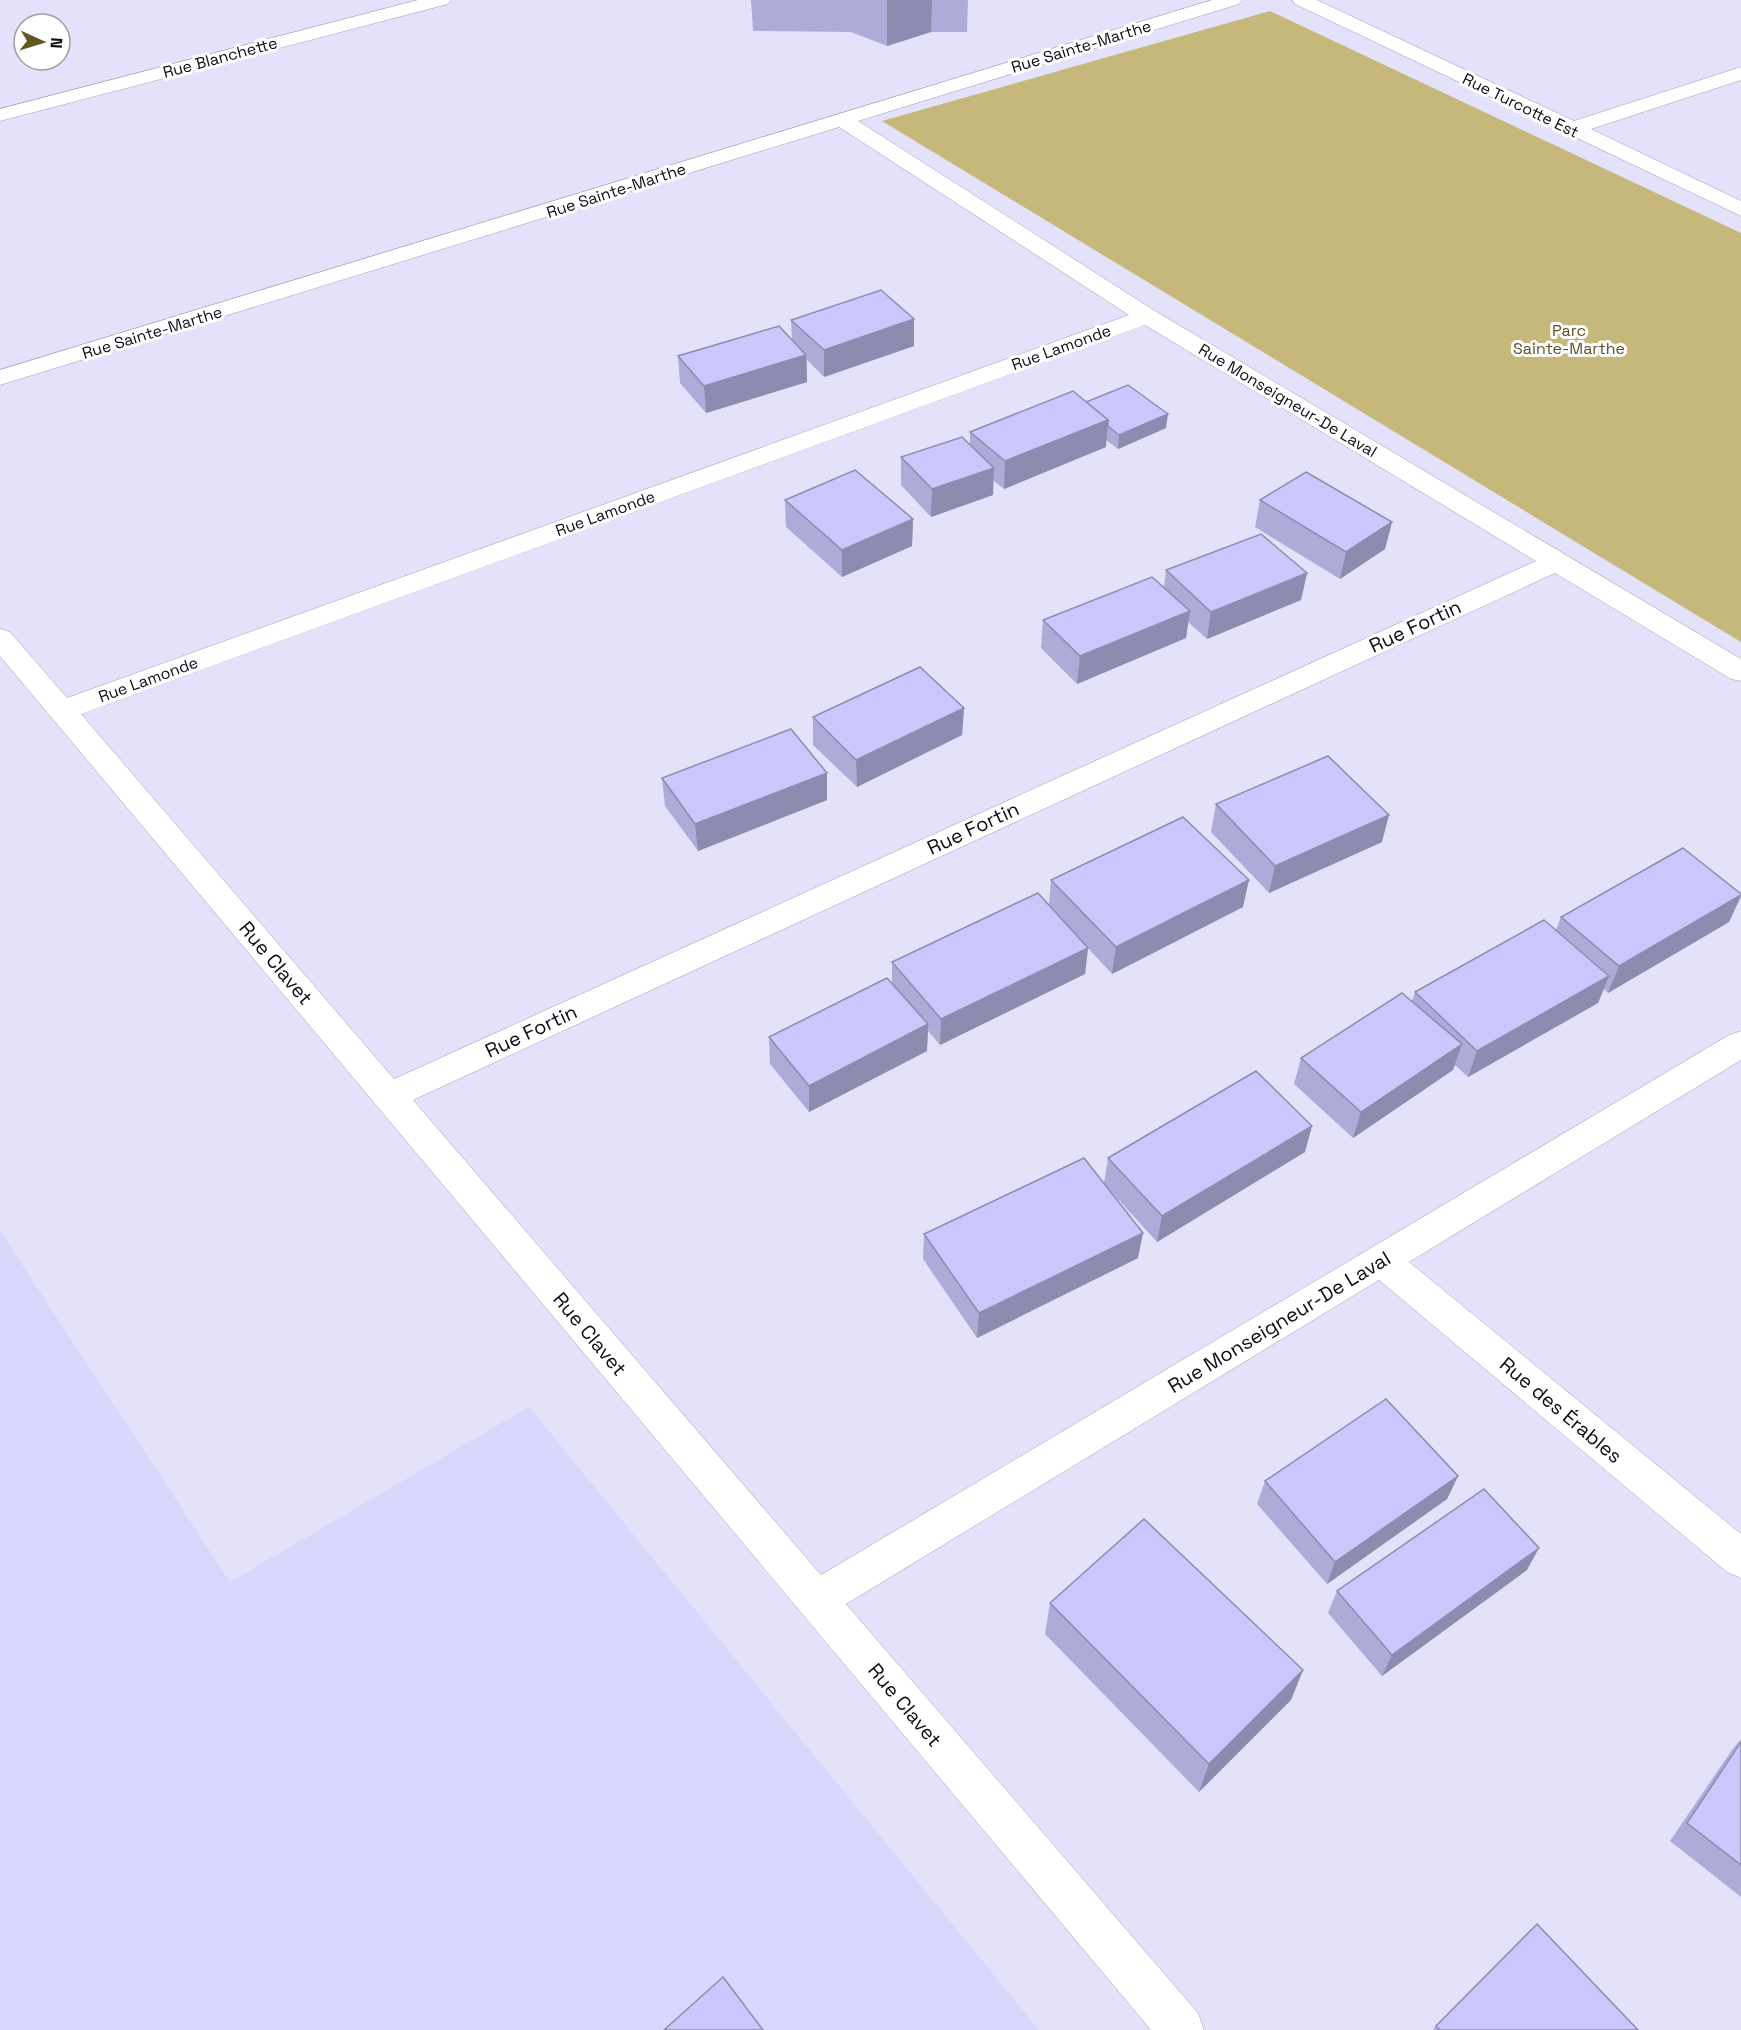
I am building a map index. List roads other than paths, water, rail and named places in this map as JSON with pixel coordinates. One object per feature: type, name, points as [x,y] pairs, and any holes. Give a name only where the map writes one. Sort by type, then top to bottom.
[{"type":"street","name":"Rue Blanchette","points":[[0,115],[441,0]]},
{"type":"street","name":"Rue Sainte-Marthe","points":[[0,378],[485,232],[840,119],[1232,0]]},
{"type":"street","name":"Rue Turcotte Est","points":[[1302,0],[1741,209]]},
{"type":"street","points":[[1571,129],[1741,73]]},
{"type":"street","name":"Rue Monseigneur-De Laval","points":[[840,119],[1148,316],[1741,672]]},
{"type":"street","name":"Rue Lamonde","points":[[62,710],[1148,316]]},
{"type":"street","name":"Rue Fortin","points":[[389,1096],[1558,561]]},
{"type":"street","name":"Rue Clavet","points":[[0,638],[1181,2030]]},
{"type":"street","name":"Rue Monseigneur-De Laval","points":[[816,1600],[1741,1044]]},
{"type":"street","name":"Rue des Érables","points":[[1382,1260],[1741,1559]]},
{"type":"park label","name":"Parc Sainte-Marthe","points":[[1569,339]]}]
